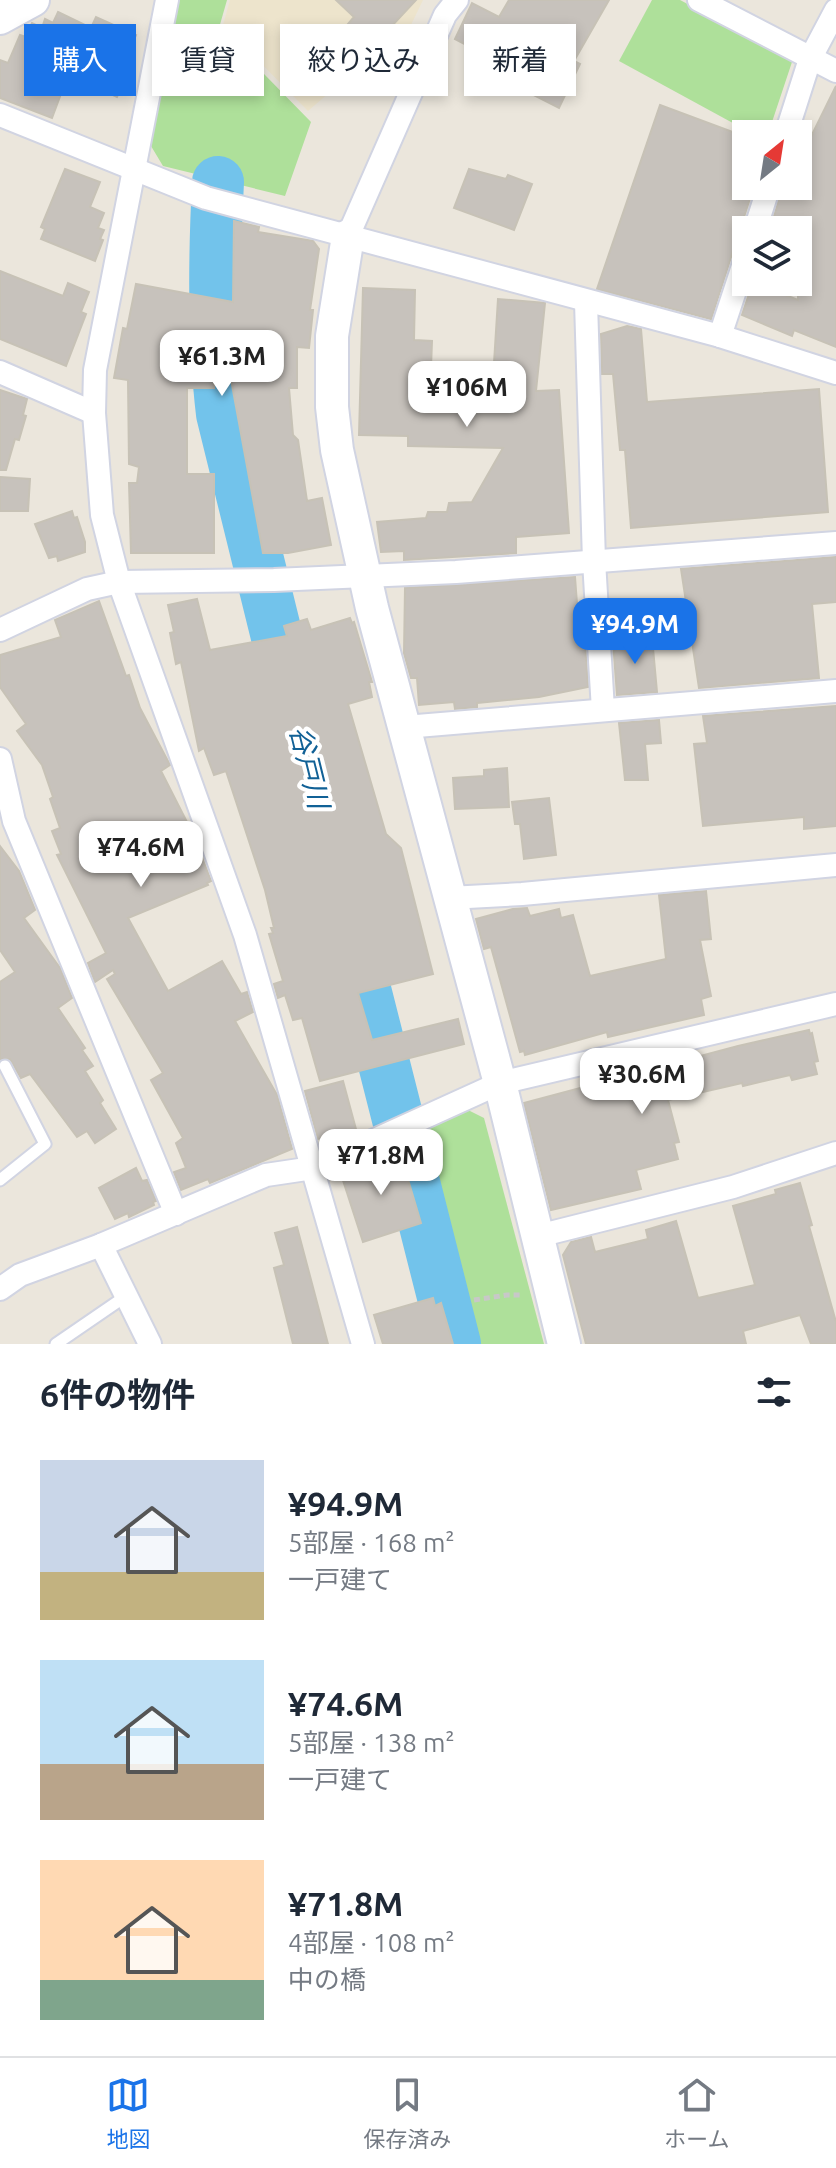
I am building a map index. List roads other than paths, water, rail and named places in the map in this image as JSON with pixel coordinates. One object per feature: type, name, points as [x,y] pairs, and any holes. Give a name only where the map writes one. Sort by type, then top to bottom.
[{"type":"street","points":[[0,18],[33,0]]},
{"type":"street","points":[[167,0],[95,370],[94,413],[102,515],[119,582],[245,935],[363,1344]]},
{"type":"street","points":[[457,0],[445,15],[348,236],[332,336],[332,407],[339,462],[365,576],[500,1083],[564,1344]]},
{"type":"street","points":[[699,0],[836,71]]},
{"type":"street","points":[[790,120],[810,59],[836,10]]},
{"type":"street","points":[[0,115],[215,201],[720,336],[836,373]]},
{"type":"street","points":[[720,336],[733,296]]},
{"type":"street","points":[[586,302],[594,561],[603,710]]},
{"type":"street","points":[[0,372],[94,413]]},
{"type":"street","points":[[0,630],[87,589],[119,582],[365,576],[836,543]]},
{"type":"street","points":[[405,727],[836,691]]},
{"type":"street","points":[[0,759],[14,821],[176,1214]]},
{"type":"street","points":[[449,898],[836,865]]},
{"type":"street","points":[[0,1289],[20,1275],[101,1245],[266,1175],[313,1168],[500,1083],[836,1004]]},
{"type":"street","points":[[538,1236],[733,1187],[836,1153]]},
{"type":"street","points":[[101,1245],[150,1344]]},
{"type":"lane","points":[[0,1180],[45,1144],[5,1066]]},
{"type":"lane","points":[[56,1344],[126,1296]]},
{"type":"waterway","name":"谷戸川","points":[[218,182],[215,298],[222,414],[294,706]]},
{"type":"waterway","name":"谷戸川","points":[[348,922],[455,1344]]}]
